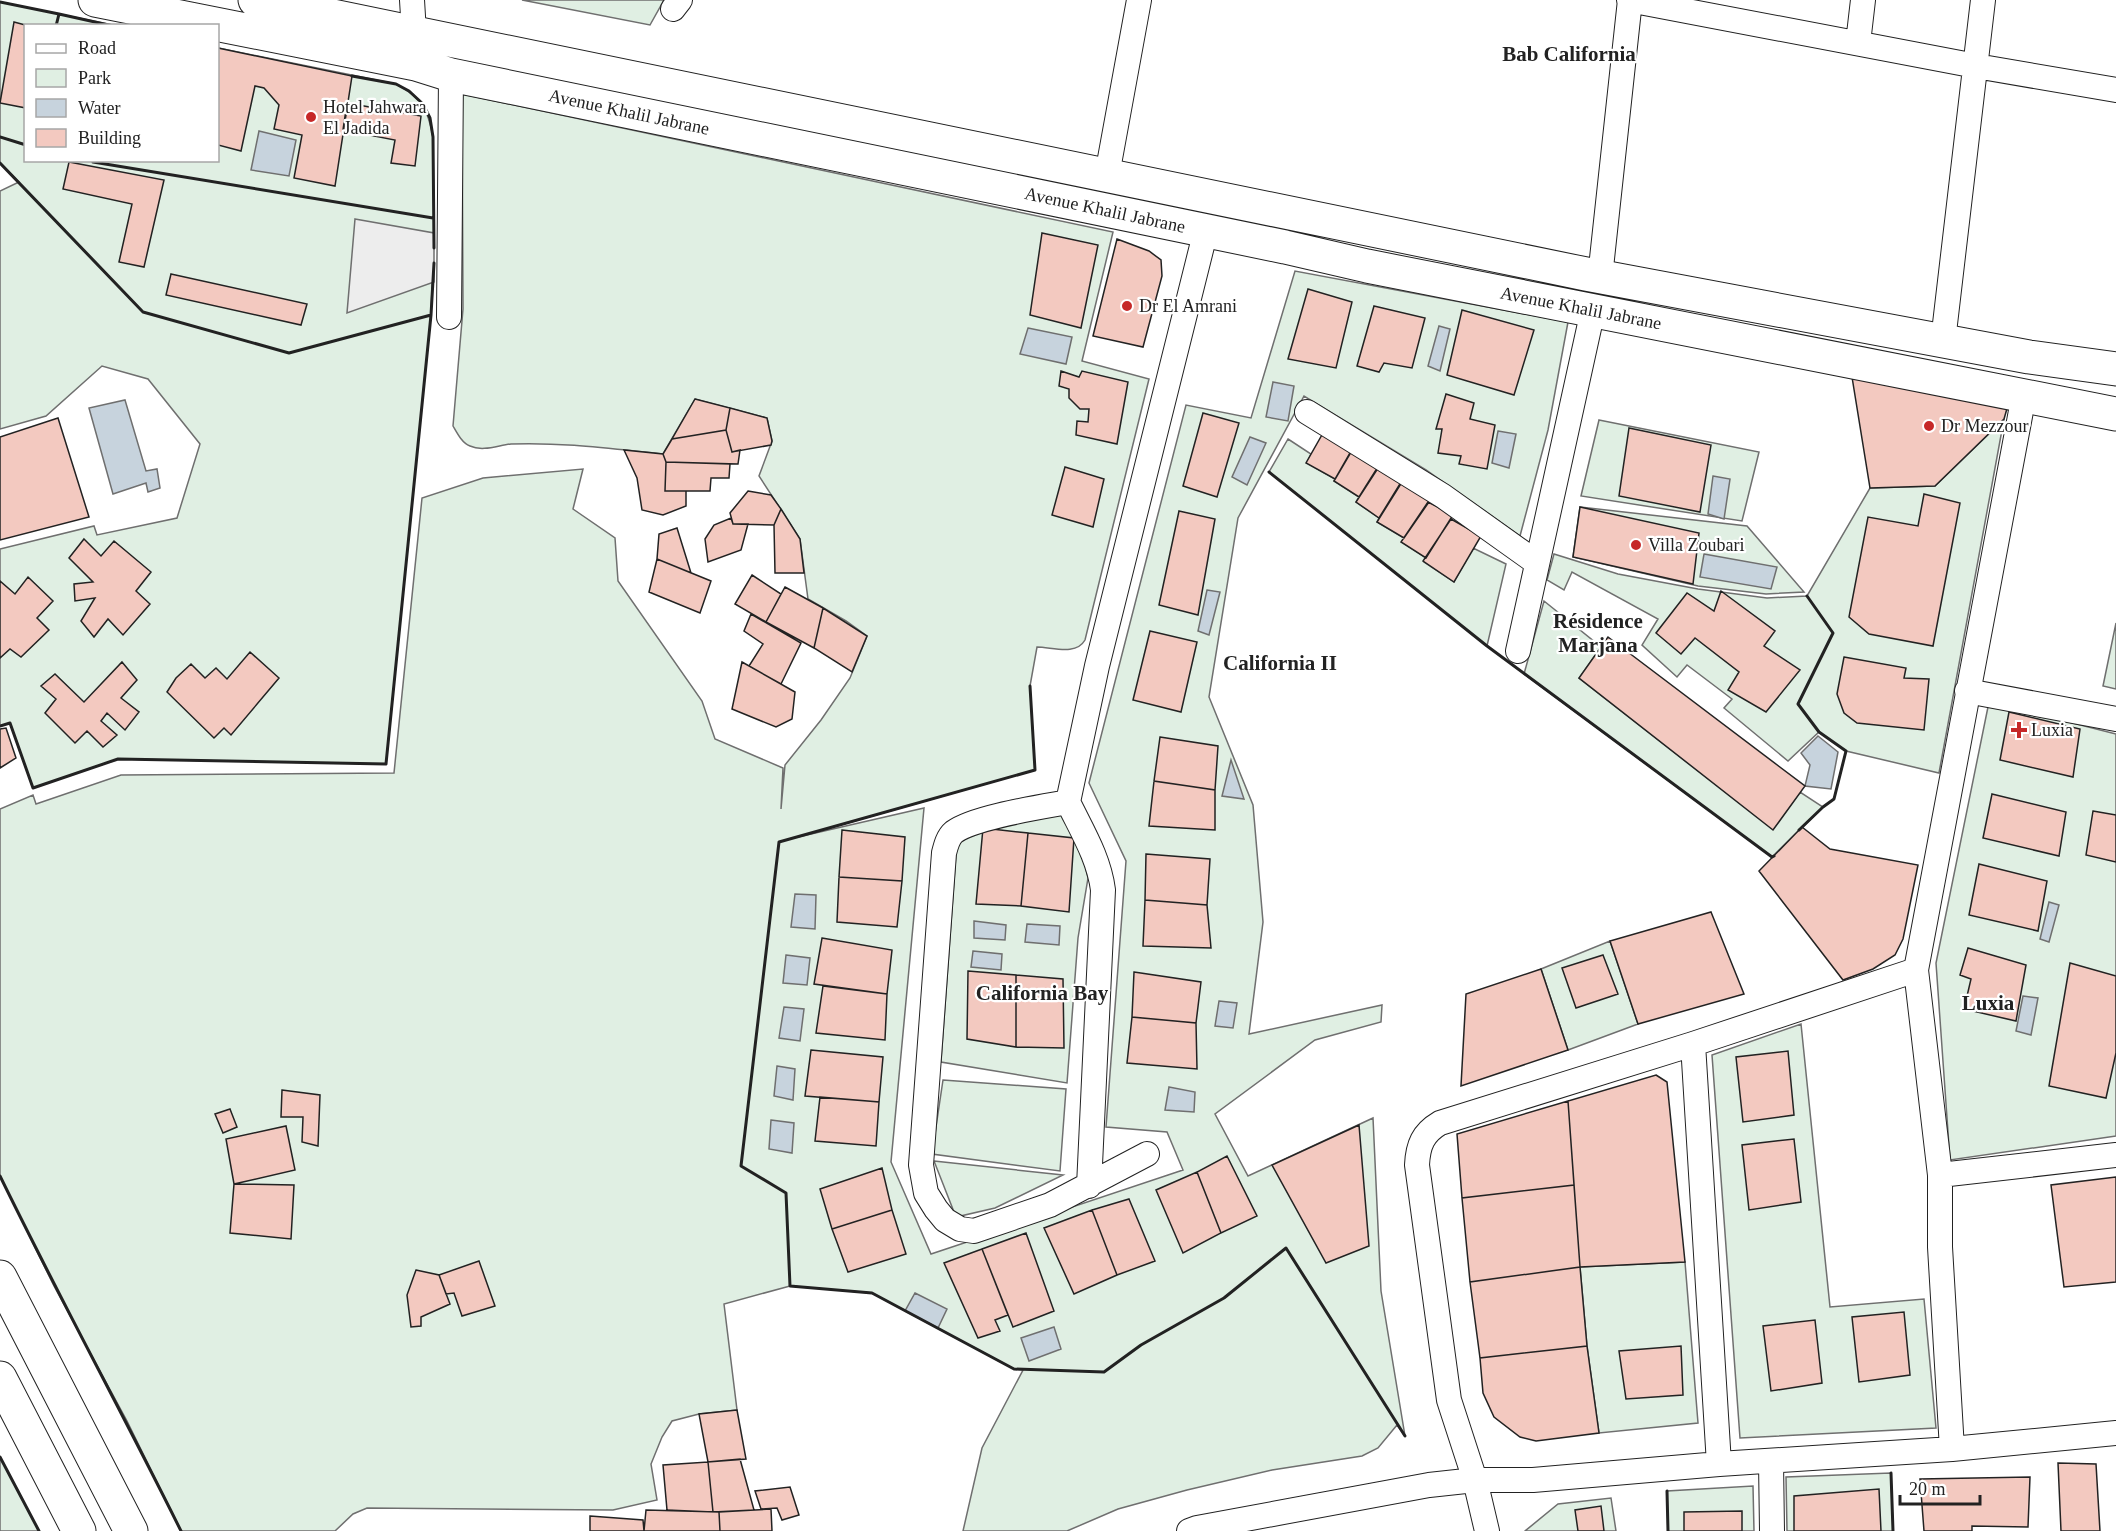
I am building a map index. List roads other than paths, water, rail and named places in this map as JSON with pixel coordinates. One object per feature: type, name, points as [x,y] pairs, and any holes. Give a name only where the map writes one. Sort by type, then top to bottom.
[{"type":"main road","name":"Avenue Khalil Jabrane","points":[[95,0],[415,49],[1107,175],[1600,277],[2029,357],[2116,369]]},
{"type":"main road","name":"Avenue Khalil Jabrane","points":[[255,0],[415,49],[451,75],[1206,230],[1367,266],[2116,414]]},
{"type":"main road","points":[[0,1277],[131,1531]]},
{"type":"main road","points":[[0,1378],[79,1531]]},
{"type":"street","points":[[412,0],[415,49]]},
{"type":"street","points":[[1107,175],[1139,0]]},
{"type":"street","points":[[1600,277],[1630,0],[1976,66],[2116,90]]},
{"type":"street","points":[[1858,44],[1863,0]]},
{"type":"street","points":[[1943,341],[1983,0]]},
{"type":"street","points":[[449,316],[442,255],[451,75]]},
{"type":"street","points":[[1089,1186],[1103,890],[1101,872],[1092,849],[1068,802],[1097,666],[1206,230]]},
{"type":"street","points":[[1518,651],[1593,310]]},
{"type":"street","points":[[1952,1449],[1940,1247],[1940,1175],[1916,970],[2024,395]]},
{"type":"street","points":[[1307,412],[1443,496],[1537,563]]},
{"type":"street","points":[[1967,691],[2116,719]]},
{"type":"street","points":[[1068,802],[1021,811],[969,825],[954,832],[948,839],[944,853],[921,1165],[926,1193],[945,1220],[960,1229],[974,1231],[1050,1205],[1147,1154]]},
{"type":"street","points":[[1487,1531],[1475,1480],[1449,1400],[1417,1165],[1418,1148],[1423,1138],[1431,1128],[1440,1123],[1693,1044],[1916,970]]},
{"type":"street","points":[[1693,1044],[1719,1464]]},
{"type":"street","points":[[1940,1175],[2116,1155]]},
{"type":"street","points":[[1189,1531],[1429,1485],[1475,1480],[1533,1480],[1719,1464],[1952,1449],[2116,1433]]},
{"type":"street","points":[[1771,1461],[1772,1531]]},
{"type":"water","points":[[259,131],[296,140],[289,176],[251,170]]},
{"type":"water","points":[[1439,326],[1450,329],[1440,371],[1428,366]]},
{"type":"water","points":[[1028,328],[1072,337],[1066,364],[1020,354]]},
{"type":"water","points":[[1273,382],[1294,386],[1288,421],[1266,417]]},
{"type":"water","points":[[125,400],[146,471],[157,469],[160,488],[148,492],[146,483],[113,494],[89,408]]},
{"type":"water","points":[[1498,431],[1516,434],[1509,468],[1492,463]]},
{"type":"water","points":[[1250,437],[1266,443],[1247,485],[1232,477]]},
{"type":"water","points":[[1713,476],[1730,479],[1724,519],[1708,514]]},
{"type":"water","points":[[1704,554],[1777,567],[1771,589],[1700,577]]},
{"type":"water","points":[[1207,590],[1220,592],[1209,635],[1198,631]]},
{"type":"water","points":[[1818,736],[1838,752],[1831,789],[1805,786],[1810,765],[1801,753]]},
{"type":"water","points":[[1231,760],[1244,799],[1222,796]]},
{"type":"water","points":[[795,894],[816,895],[815,929],[791,927]]},
{"type":"water","points":[[2049,902],[2059,905],[2049,942],[2040,939]]},
{"type":"water","points":[[974,921],[1006,925],[1005,940],[974,938]]},
{"type":"water","points":[[1027,924],[1060,926],[1059,945],[1025,942]]},
{"type":"water","points":[[973,951],[1002,954],[1001,970],[971,967]]},
{"type":"water","points":[[786,955],[810,958],[807,985],[783,983]]},
{"type":"water","points":[[2023,996],[2038,998],[2031,1035],[2016,1031]]},
{"type":"water","points":[[1219,1001],[1237,1003],[1233,1028],[1215,1026]]},
{"type":"water","points":[[784,1007],[804,1009],[800,1041],[779,1038]]},
{"type":"water","points":[[777,1066],[795,1069],[793,1100],[774,1096]]},
{"type":"water","points":[[1169,1087],[1195,1092],[1194,1112],[1165,1110]]},
{"type":"water","points":[[771,1120],[794,1123],[792,1153],[769,1149]]},
{"type":"water","points":[[915,1293],[947,1309],[938,1328],[905,1311]]},
{"type":"water","points":[[1054,1327],[1061,1349],[1029,1361],[1021,1338]]},
{"type":"place","name":"Hotel Jahwara El Jadida","points":[[311,117]]},
{"type":"place","name":"Dr El Amrani","points":[[1127,306]]},
{"type":"place","name":"Dr Mezzour","points":[[1929,426]]},
{"type":"place","name":"Villa Zoubari","points":[[1636,545]]},
{"type":"place","name":"Luxia","points":[[2019,730]]},
{"type":"district","name":"Bab California","points":[[1569,54]]},
{"type":"district","name":"Résidence Marjana","points":[[1598,633]]},
{"type":"district","name":"California II","points":[[1280,663]]},
{"type":"district","name":"California Bay","points":[[1042,993]]},
{"type":"district","name":"Luxia","points":[[1988,1003]]}]
